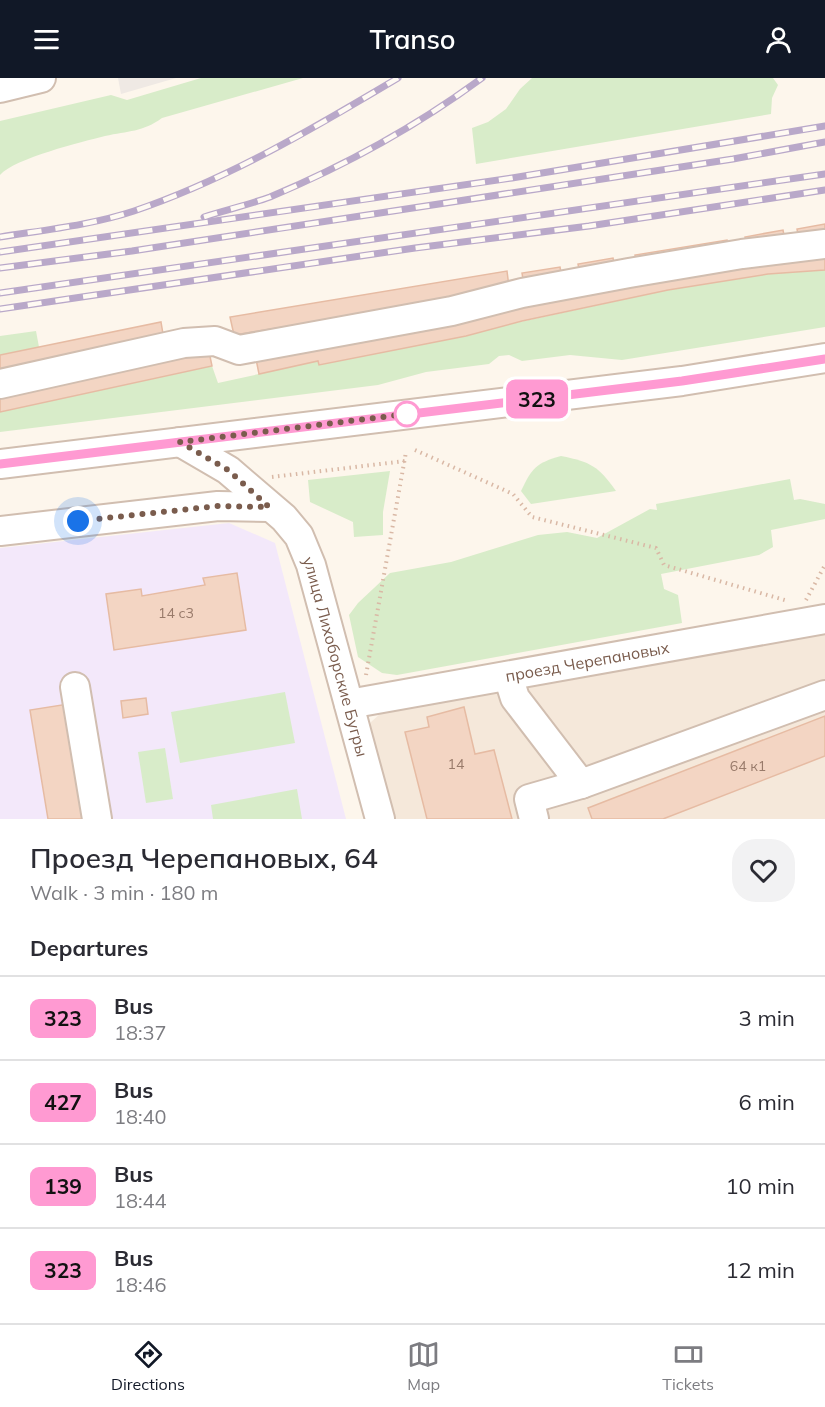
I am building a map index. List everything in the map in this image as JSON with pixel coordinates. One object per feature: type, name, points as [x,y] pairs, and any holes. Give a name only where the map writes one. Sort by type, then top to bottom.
[{"type":"street","points":[[0,88],[41,78]]},
{"type":"street","points":[[0,384],[184,343],[215,340],[239,350],[452,311],[522,293],[629,273],[742,254],[825,244]]},
{"type":"street","points":[[0,464],[682,381],[825,358]]},
{"type":"street","name":"улица Лихоборские Бугры","points":[[180,442],[228,470],[284,518],[299,536],[311,565],[380,819]]},
{"type":"street","points":[[0,531],[218,506],[269,507]]},
{"type":"street","name":"проезд Черепановых","points":[[350,704],[508,676],[813,614]]},
{"type":"street","points":[[508,676],[515,698],[581,784]]},
{"type":"street","points":[[75,687],[97,819]]},
{"type":"street","points":[[534,819],[529,799],[581,784],[825,695]]},
{"type":"path","points":[[415,450],[513,494],[532,517],[656,548],[664,565],[792,603]]},
{"type":"path","points":[[365,679],[406,452]]},
{"type":"path","points":[[271,477],[405,461]]},
{"type":"path","points":[[813,614],[825,565]]},
{"type":"shaded area","points":[[118,78],[176,78],[121,94]]},
{"type":"shaded area","points":[[229,523],[275,543],[346,819],[0,819],[0,548]]},
{"type":"shaded area","points":[[825,630],[825,819],[387,819],[367,733],[371,722],[381,713],[393,708]]},
{"type":"green space","points":[[201,78],[303,78],[162,118],[142,129],[50,151],[20,163],[0,175],[0,121],[111,95],[127,100]]},
{"type":"green space","points":[[532,78],[773,78],[778,85],[772,98],[771,114],[476,164],[472,128],[488,122],[506,109],[520,89]]},
{"type":"green space","points":[[825,270],[825,327],[622,360],[570,355],[522,361],[509,355],[499,356],[489,364],[426,372],[378,385],[0,432],[0,412],[212,366],[218,383],[318,361],[319,365],[668,290],[768,274]]},
{"type":"green space","points":[[36,331],[39,347],[0,355],[0,336]]},
{"type":"green space","points":[[561,456],[580,460],[593,466],[616,491],[531,504],[521,491],[528,477],[540,464]]},
{"type":"green space","points":[[390,471],[383,512],[383,535],[354,537],[353,522],[310,502],[308,480]]},
{"type":"green space","points":[[790,479],[794,500],[825,504],[825,519],[771,530],[773,547],[759,555],[661,574],[664,589],[678,595],[682,623],[397,675],[382,673],[358,657],[349,615],[358,603],[390,573],[451,562],[538,535],[567,532],[597,538],[650,509],[657,510],[656,504]]},
{"type":"green space","points":[[285,692],[295,743],[180,763],[171,712]]},
{"type":"green space","points":[[165,748],[173,799],[146,803],[138,752]]},
{"type":"green space","points":[[297,789],[302,819],[213,819],[211,805]]},
{"type":"building","points":[[825,224],[825,235],[799,239],[797,229]]},
{"type":"building","points":[[783,230],[785,241],[747,247],[745,237]]},
{"type":"building","points":[[727,240],[729,250],[637,266],[635,255]]},
{"type":"building","points":[[825,254],[825,270],[768,274],[668,290],[522,321],[466,336],[319,365],[318,361],[259,374],[256,359],[518,305]]},
{"type":"building","points":[[613,258],[615,268],[580,274],[578,264]]},
{"type":"building","points":[[560,267],[562,278],[524,285],[522,273]]},
{"type":"building","points":[[507,271],[509,287],[478,295],[234,335],[230,317]]},
{"type":"building","points":[[161,322],[164,340],[0,374],[0,355]]},
{"type":"building","points":[[208,347],[212,366],[0,412],[0,393]]},
{"type":"building","points":[[237,573],[246,630],[114,650],[106,594],[141,589],[142,596],[205,585],[203,578]]},
{"type":"building","points":[[146,698],[148,714],[123,718],[121,701]]},
{"type":"building","points":[[68,704],[87,819],[48,819],[30,710]]},
{"type":"building","points":[[464,707],[475,754],[494,750],[512,819],[427,819],[405,732],[429,727],[427,717]]},
{"type":"building","points":[[825,716],[825,756],[663,819],[592,819],[588,808]]},
{"type":"railway","points":[[0,237],[102,220],[169,198],[270,151],[398,78]]},
{"type":"railway","points":[[204,217],[270,197],[325,172],[406,129],[482,78]]},
{"type":"railway","points":[[0,252],[512,178],[825,126]]},
{"type":"railway","points":[[0,268],[132,251],[733,159],[825,142]]},
{"type":"railway","points":[[0,293],[825,174]]},
{"type":"railway","points":[[0,309],[415,248],[589,226],[825,190]]},
{"type":"bus line","name":"323","points":[[0,464],[682,381],[825,359]]},
{"type":"route","points":[[78,521],[218,506],[269,507],[228,470],[180,442],[407,414]]}]
